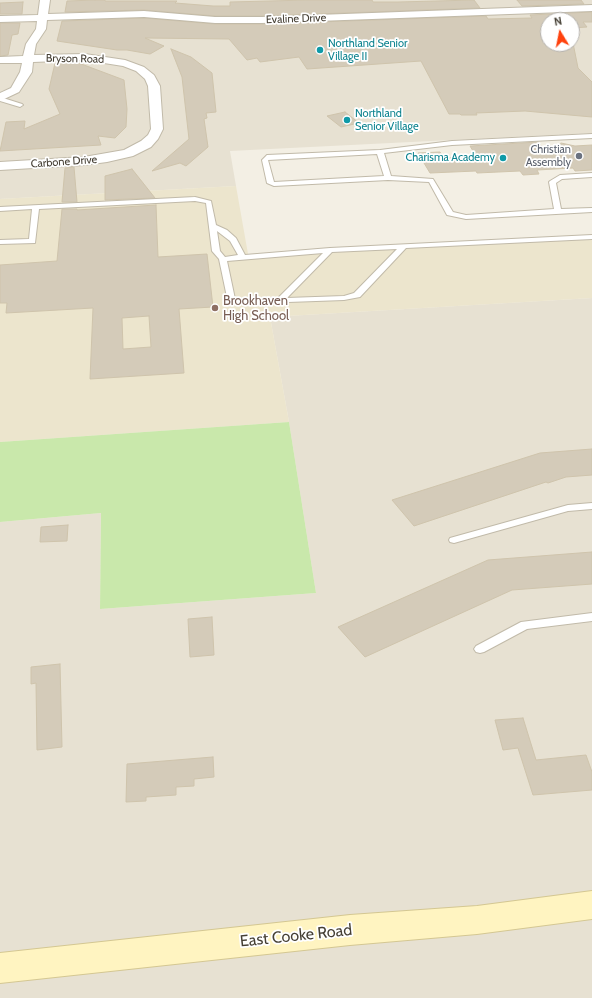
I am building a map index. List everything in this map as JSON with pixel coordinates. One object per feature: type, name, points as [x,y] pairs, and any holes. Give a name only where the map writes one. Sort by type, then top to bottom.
[{"type":"main road","name":"East Cooke Road","points":[[0,968],[350,930],[477,920],[592,904]]},
{"type":"street","points":[[0,98],[15,90],[26,72],[31,44],[41,29],[45,0]]},
{"type":"street","points":[[492,0],[502,11]]},
{"type":"street","name":"Evaline Drive","points":[[0,19],[144,14],[215,20],[250,20],[592,8]]},
{"type":"street","name":"Bryson Road","points":[[0,60],[86,57],[106,59],[140,69],[150,77],[154,86],[157,129],[154,136],[146,144],[128,153]]},
{"type":"street","name":"Carbone Drive","points":[[0,166],[84,161],[128,153]]},
{"type":"lane","points":[[0,98],[20,105]]},
{"type":"lane","points":[[592,136],[452,143],[380,152],[267,157],[265,160],[270,182],[274,184],[388,178],[431,180],[450,213],[466,217],[592,210]]},
{"type":"lane","points":[[380,152],[388,178]]},
{"type":"lane","points":[[558,211],[552,182],[560,177],[592,175]]},
{"type":"lane","points":[[0,209],[196,199],[209,202],[216,251],[223,259],[232,302],[344,298],[357,295],[404,246]]},
{"type":"lane","points":[[0,242],[32,241],[36,208]]},
{"type":"lane","points":[[212,226],[224,232],[233,240],[243,258]]},
{"type":"lane","points":[[223,259],[330,250],[592,237]]},
{"type":"lane","points":[[280,300],[330,250]]},
{"type":"lane","points":[[454,540],[568,508],[592,506]]},
{"type":"lane","points":[[480,649],[525,625],[592,617]]},
{"type":"shaded area","points":[[0,0],[592,0],[592,133],[230,151],[236,186],[0,199]]},
{"type":"shaded area","name":"Brookhaven High School","points":[[236,186],[248,254],[592,239],[592,298],[270,317],[289,422],[0,442],[0,199]]},
{"type":"shaded area","points":[[592,298],[592,998],[0,998],[0,522],[101,513],[100,609],[316,593],[289,422],[270,317]]},
{"type":"green space","points":[[289,422],[316,593],[100,609],[101,513],[0,522],[0,442]]},
{"type":"building","points":[[308,0],[372,0],[373,2],[398,2],[474,0],[480,8],[262,16],[215,16],[144,10],[65,12],[67,1],[177,1],[175,3],[230,6],[230,2]]},
{"type":"building","points":[[517,0],[581,0],[584,4],[522,6]]},
{"type":"building","points":[[23,2],[22,14],[0,14],[0,3]]},
{"type":"building","points":[[592,12],[592,22],[583,22],[587,27],[580,27],[580,13]]},
{"type":"building","points":[[530,15],[540,15],[540,52],[575,52],[578,68],[592,82],[592,117],[525,111],[476,113],[477,115],[449,114],[421,61],[307,69],[299,57],[260,62],[257,58],[247,60],[229,39],[145,38],[164,46],[150,54],[57,41],[62,21],[144,18],[215,24],[262,24],[486,16],[488,19],[532,18]]},
{"type":"building","points":[[0,23],[20,23],[18,34],[12,35],[8,55],[0,56]]},
{"type":"building","points":[[171,49],[191,57],[212,73],[216,112],[206,113],[207,118],[204,119],[208,147],[186,166],[180,163],[152,171],[189,139],[182,77]]},
{"type":"building","points":[[76,62],[124,80],[127,109],[126,127],[115,138],[98,136],[101,145],[0,151],[6,122],[25,121],[24,129],[60,114],[49,89],[55,63]]},
{"type":"building","points":[[345,112],[359,123],[341,127],[327,116]]},
{"type":"building","name":"Charisma Academy","points":[[538,142],[544,149],[550,146],[555,147],[561,143],[575,146],[592,145],[592,170],[575,171],[573,168],[537,170],[539,174],[523,175],[520,171],[430,173],[418,153],[440,152],[444,158],[476,156],[470,146]]},
{"type":"building","points":[[74,167],[77,202],[62,202],[65,168]]},
{"type":"building","points":[[132,169],[155,198],[105,200],[105,176]]},
{"type":"building","points":[[156,205],[158,257],[207,254],[213,307],[179,309],[184,373],[90,379],[93,308],[6,313],[7,303],[0,303],[0,265],[57,261],[62,209],[77,210]],"holes":[[[149,316],[151,347],[123,349],[122,318]]]},
{"type":"building","points":[[592,449],[592,475],[566,477],[548,483],[546,482],[414,526],[392,500],[540,453]]},
{"type":"building","points":[[68,525],[67,541],[40,542],[41,527]]},
{"type":"building","points":[[592,552],[592,584],[512,590],[365,657],[338,627],[488,560]]},
{"type":"building","points":[[212,617],[214,655],[190,657],[188,619]]},
{"type":"building","points":[[60,664],[62,747],[37,750],[36,683],[31,684],[31,667]]},
{"type":"building","points":[[523,718],[536,760],[586,755],[592,772],[592,790],[533,795],[518,748],[503,750],[495,720]]},
{"type":"building","points":[[213,757],[214,777],[194,779],[194,786],[176,787],[176,795],[146,797],[146,801],[126,802],[127,764]]},
{"type":"place","name":"Northland Senior Village II","points":[[320,50]]},
{"type":"place","name":"Northland Senior Village","points":[[347,120]]},
{"type":"place","name":"Christian Assembly","points":[[579,156]]},
{"type":"place","name":"Charisma Academy","points":[[503,158]]},
{"type":"place","name":"Brookhaven High School","points":[[215,308]]}]
